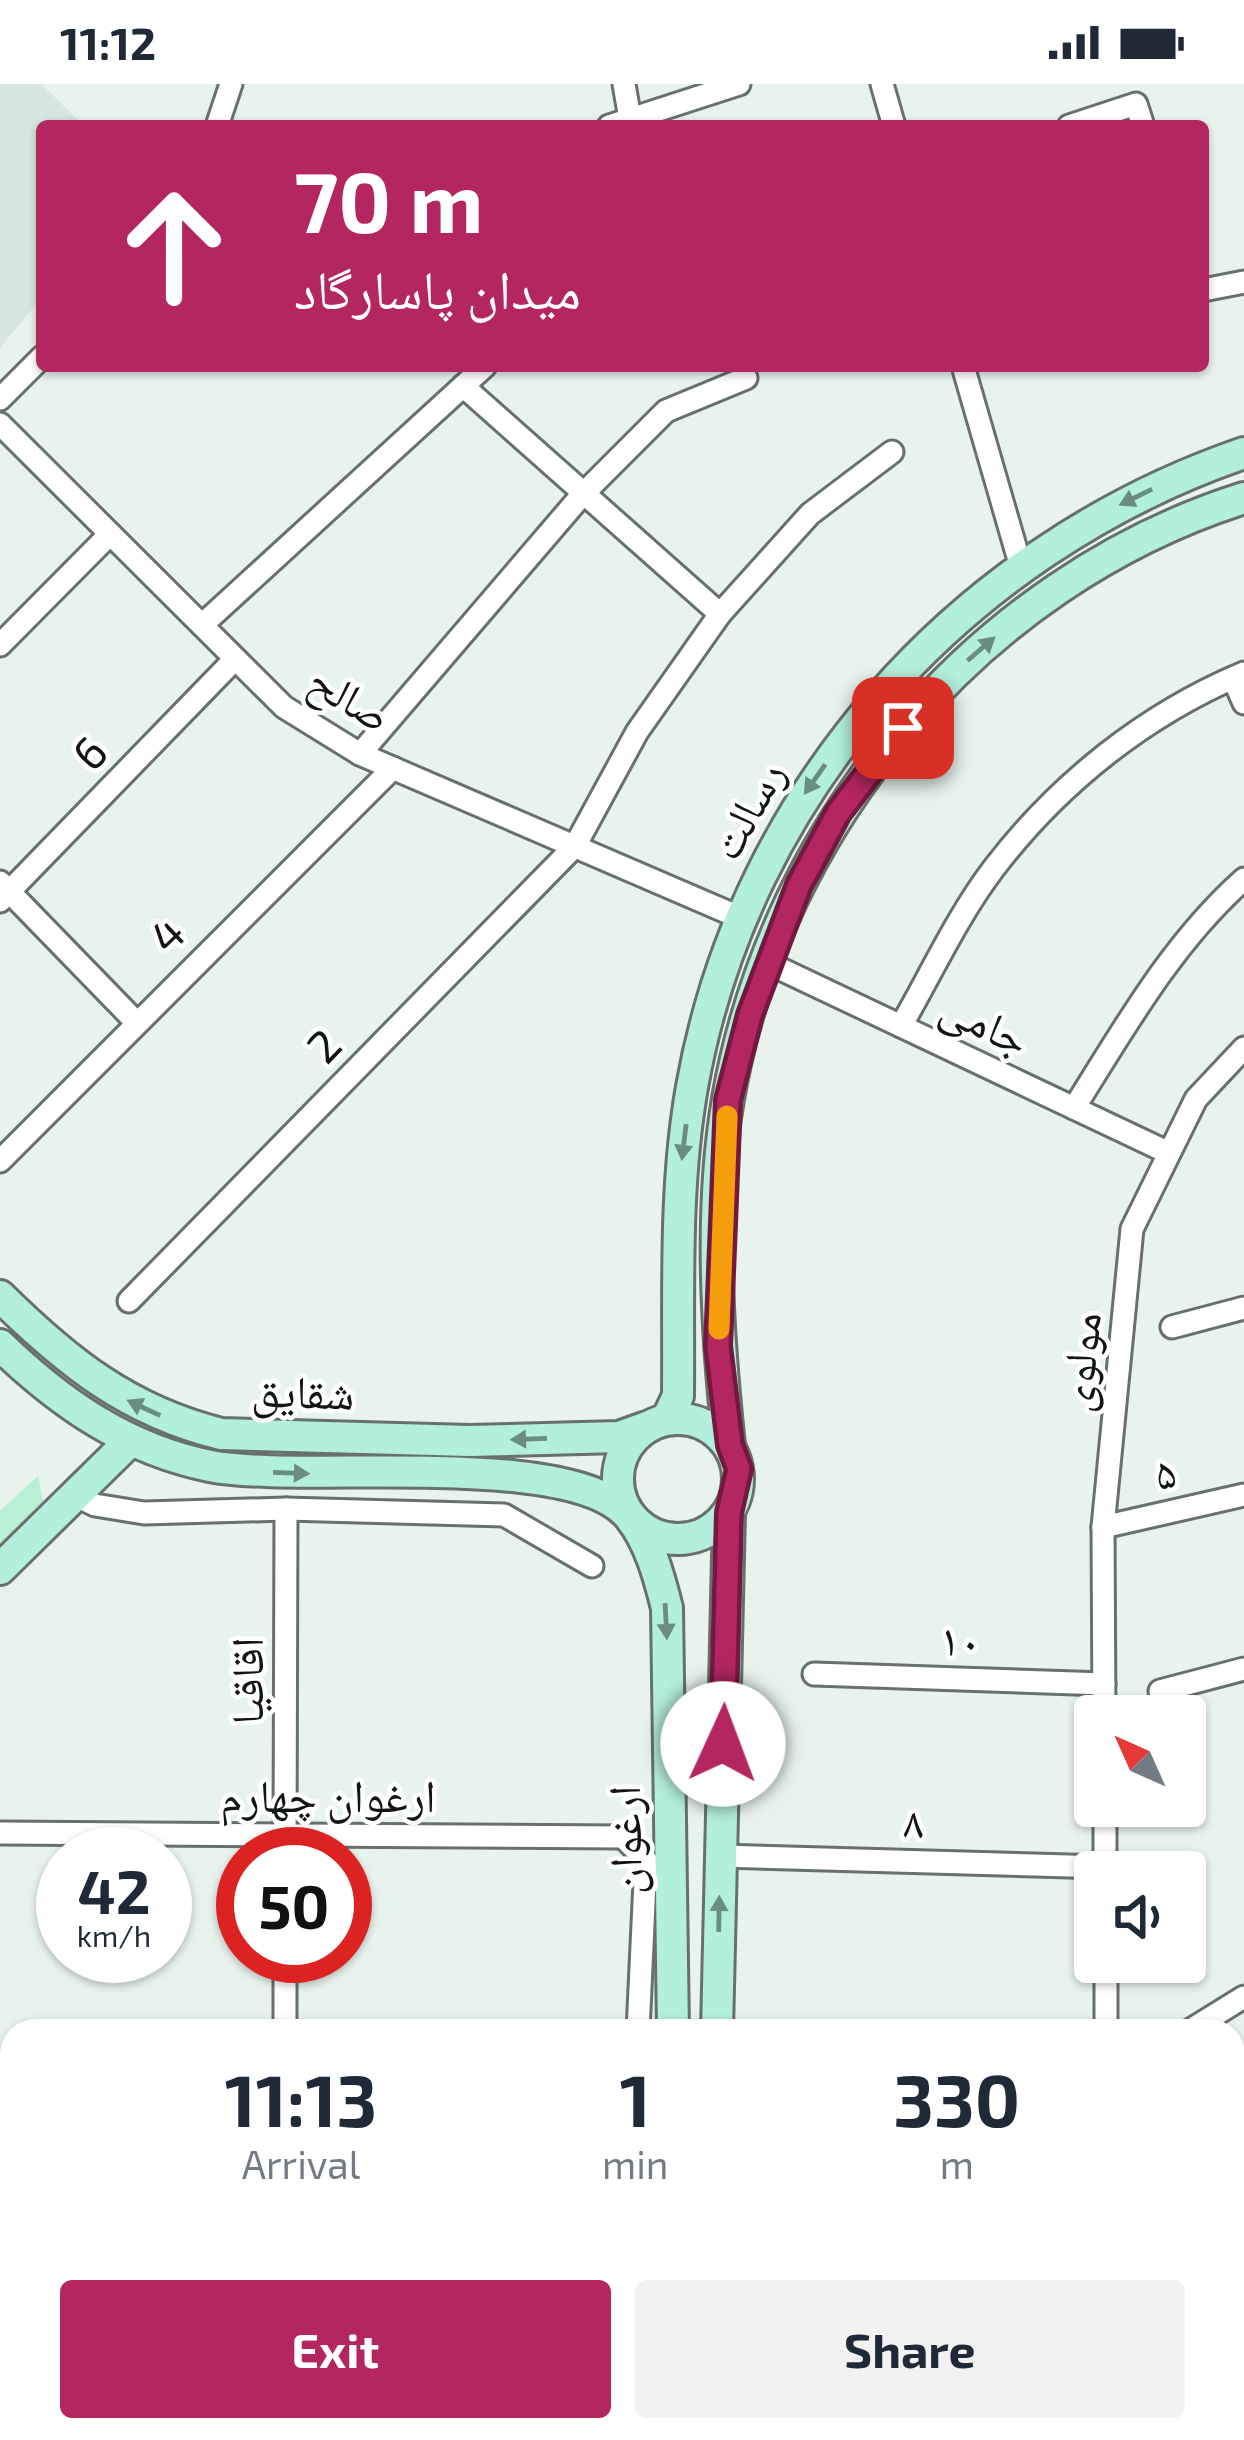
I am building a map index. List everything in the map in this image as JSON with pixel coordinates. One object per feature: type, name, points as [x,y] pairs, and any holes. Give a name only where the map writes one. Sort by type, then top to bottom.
[{"type":"main road","name":"رسالت","points":[[656,1424],[678,1396],[678,1230],[692,1088],[706,1016],[763,865],[847,733],[957,616],[1090,520],[1244,453]]},
{"type":"main road","name":"رسالت","points":[[730,1445],[718,1346],[728,1100],[768,962],[799,885],[838,813],[928,698],[1041,601],[1160,530],[1244,497]]},
{"type":"main road","points":[[1021,567],[1041,601]]},
{"type":"main road","name":"شقایق","points":[[0,1297],[105,1389],[169,1419],[221,1434],[470,1441],[620,1436],[656,1424]]},
{"type":"main road","name":"شقایق","points":[[0,1346],[56,1397],[130,1441],[212,1466],[264,1472],[525,1478],[569,1486],[627,1513]]},
{"type":"main road","points":[[690,1419],[712,1428],[730,1445],[739,1469],[729,1513],[712,1530],[689,1539],[667,1539],[645,1530],[627,1513],[618,1490],[618,1468],[627,1446],[656,1424],[690,1419]]},
{"type":"main road","points":[[0,1569],[130,1441]]},
{"type":"main road","name":"ارغوان","points":[[627,1513],[656,1566],[667,1608],[673,2019]]},
{"type":"main road","name":"ارغوان","points":[[717,2019],[729,1513]]},
{"type":"street","points":[[219,120],[231,84]]},
{"type":"street","points":[[620,120],[624,84]]},
{"type":"street","points":[[629,120],[739,84]]},
{"type":"street","points":[[882,84],[892,120]]},
{"type":"street","points":[[1088,120],[1136,104],[1141,120]]},
{"type":"street","points":[[1209,289],[1244,282]]},
{"type":"street","points":[[0,399],[36,363]]},
{"type":"street","points":[[202,625],[478,372]]},
{"type":"street","points":[[965,372],[1021,567]]},
{"type":"street","points":[[360,754],[584,494],[667,411],[746,378]]},
{"type":"street","points":[[463,386],[720,614]]},
{"type":"street","name":"صالح","points":[[0,424],[284,707],[360,754],[741,918]]},
{"type":"street","name":"2","points":[[129,1301],[574,846],[637,732],[720,614],[810,514],[892,452]]},
{"type":"street","points":[[0,645],[110,534]]},
{"type":"street","name":"6","points":[[3,892],[235,659]]},
{"type":"street","points":[[901,1026],[992,871],[1049,802],[1125,740],[1204,689],[1239,675],[1244,703]]},
{"type":"street","name":"4","points":[[0,1161],[393,768]]},
{"type":"street","points":[[1074,1108],[1151,985],[1212,908],[1244,879]]},
{"type":"street","points":[[3,892],[135,1021]]},
{"type":"street","name":"جامی","points":[[768,962],[1169,1153]]},
{"type":"street","name":"مولوی","points":[[1104,1695],[1103,1527],[1132,1229],[1196,1100],[1244,1048]]},
{"type":"street","points":[[1172,1327],[1244,1308]]},
{"type":"street","points":[[75,1495],[95,1505],[144,1514],[286,1509],[504,1515],[592,1566]]},
{"type":"street","name":"۵","points":[[1103,1527],[1244,1495]]},
{"type":"street","name":"اقاقیا","points":[[285,1827],[286,1509]]},
{"type":"street","points":[[1160,1691],[1244,1669]]},
{"type":"street","name":"۱۰","points":[[814,1674],[1104,1684]]},
{"type":"street","name":"ارغوان چهارم","points":[[0,1833],[216,1842]]},
{"type":"street","name":"ارغوان چهارم","points":[[372,1842],[623,1837],[646,1860],[639,2019]]},
{"type":"street","name":"۸","points":[[721,1856],[1074,1869]]},
{"type":"street","points":[[285,1983],[285,2019]]},
{"type":"street","points":[[1106,1983],[1106,2019]]},
{"type":"street","points":[[1208,2019],[1244,1997]]},
{"type":"shaded area","points":[[0,84],[41,84],[78,120],[36,120],[36,304],[0,348]]},
{"type":"green space","points":[[38,1476],[46,1518],[0,1565],[0,1511]]},
{"type":"slow traffic","points":[[719,1329],[727,1116]]},
{"type":"route","points":[[723,1744],[729,1513],[738,1490],[739,1469],[730,1445],[718,1346],[728,1100],[750,1015],[799,885],[838,813],[903,728]]}]
